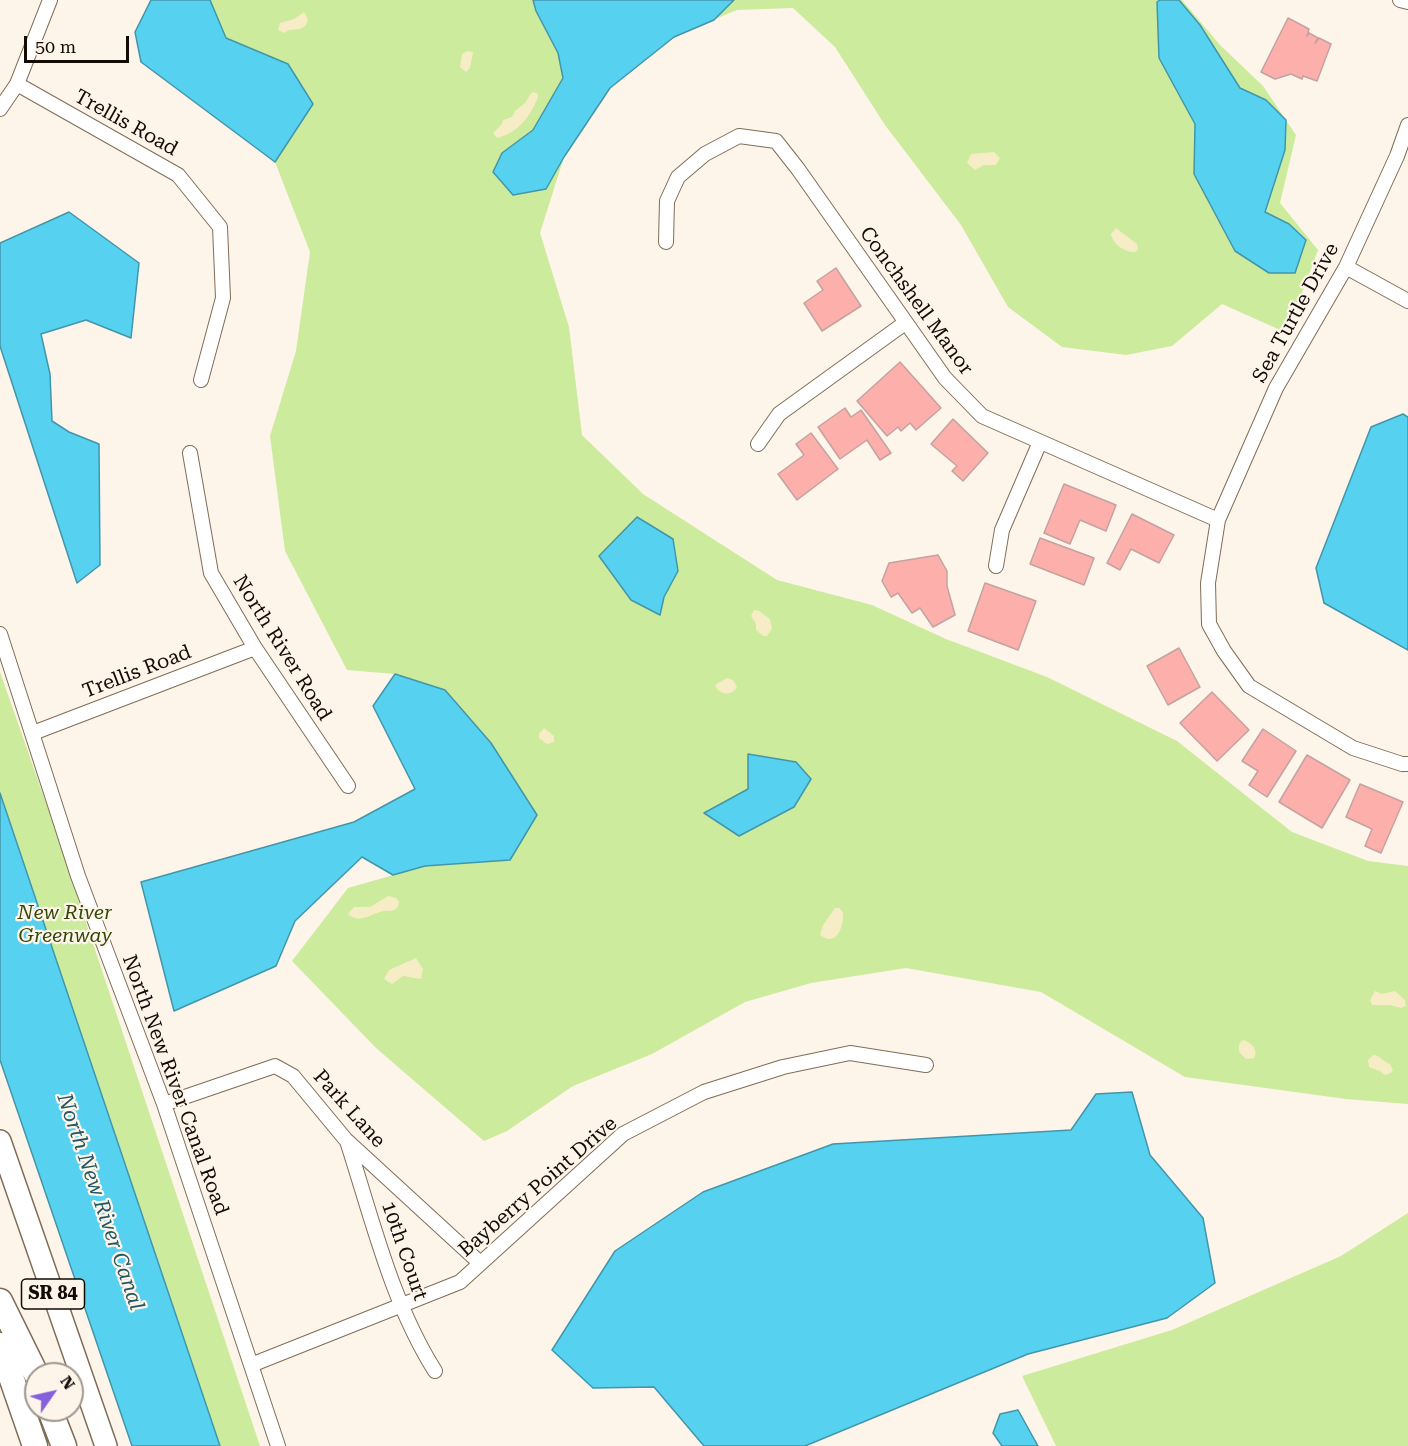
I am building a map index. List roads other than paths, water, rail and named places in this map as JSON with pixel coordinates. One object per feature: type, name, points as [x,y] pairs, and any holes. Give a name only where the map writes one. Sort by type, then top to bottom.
[{"type":"highway","points":[[0,1301],[30,1362]]},
{"type":"highway","points":[[0,1345],[35,1446]]},
{"type":"highway","points":[[55,1422],[64,1446]]},
{"type":"main road","name":"SR 84","points":[[0,1142],[106,1446]]},
{"type":"street","points":[[0,109],[17,84],[50,0]]},
{"type":"street","points":[[1400,0],[1408,2]]},
{"type":"street","name":"Trellis Road","points":[[17,84],[178,175],[220,227],[223,298],[201,380]]},
{"type":"street","name":"Sea Turtle Drive","points":[[1408,125],[1397,156],[1346,267],[1276,388],[1218,520],[1208,582],[1209,624],[1224,651],[1249,686],[1353,748],[1408,764]]},
{"type":"street","name":"Conchshell Manor","points":[[666,242],[667,201],[678,177],[705,154],[739,136],[776,141],[945,378],[982,416],[1218,520]]},
{"type":"street","points":[[1346,267],[1408,301]]},
{"type":"street","points":[[758,444],[779,414],[905,323]]},
{"type":"street","points":[[996,566],[1002,531],[1040,442]]},
{"type":"street","name":"North River Road","points":[[190,453],[211,573],[255,648],[348,786]]},
{"type":"street","name":"North New River Canal Road","points":[[0,634],[78,876],[164,1104],[278,1446]]},
{"type":"street","name":"Trellis Road","points":[[33,733],[255,648]]},
{"type":"street","name":"Bayberry Point Drive","points":[[251,1365],[460,1282],[479,1262],[623,1134],[704,1092],[783,1067],[850,1053],[926,1065]]},
{"type":"street","name":"Park Lane","points":[[164,1104],[275,1066],[293,1076],[346,1140],[479,1262]]},
{"type":"street","name":"10th Court","points":[[346,1140],[400,1305],[435,1371]]},
{"type":"water","points":[[151,0],[210,0],[226,38],[288,64],[313,104],[275,162],[141,62],[135,32]]},
{"type":"water","points":[[533,0],[734,0],[714,20],[674,37],[610,88],[564,157],[546,189],[513,195],[493,172],[502,153],[533,130],[563,78],[558,53],[536,11]]},
{"type":"water","points":[[1179,0],[1200,25],[1240,88],[1266,100],[1286,120],[1285,150],[1265,212],[1289,224],[1306,240],[1295,273],[1269,273],[1235,251],[1194,174],[1195,124],[1159,58],[1157,2]]},
{"type":"water","points":[[69,212],[139,263],[131,338],[86,320],[41,334],[50,374],[52,421],[69,432],[99,444],[100,565],[77,583],[0,346],[0,243]]},
{"type":"water","points":[[1403,414],[1408,417],[1408,650],[1324,603],[1316,568],[1371,427]]},
{"type":"water","points":[[637,517],[673,539],[678,571],[664,597],[660,615],[631,600],[599,556]]},
{"type":"water","points":[[395,674],[445,690],[491,743],[537,815],[510,860],[425,866],[393,875],[362,857],[295,921],[276,966],[174,1011],[141,882],[354,822],[415,789],[373,706]]},
{"type":"water","points":[[748,754],[796,762],[811,779],[794,807],[739,836],[704,813],[748,789]]},
{"type":"water","name":"North New River Canal","points":[[0,793],[220,1446],[132,1446],[0,1060]]},
{"type":"water","points":[[1132,1092],[1150,1155],[1203,1218],[1215,1283],[1167,1318],[1028,1354],[805,1446],[704,1446],[654,1387],[593,1388],[552,1350],[615,1251],[703,1192],[833,1144],[1071,1130],[1096,1094]]},
{"type":"water","points":[[1018,1410],[1038,1446],[1002,1446],[993,1433],[1000,1414]]},
{"type":"park label","name":"New River Greenway","points":[[65,924]]}]
